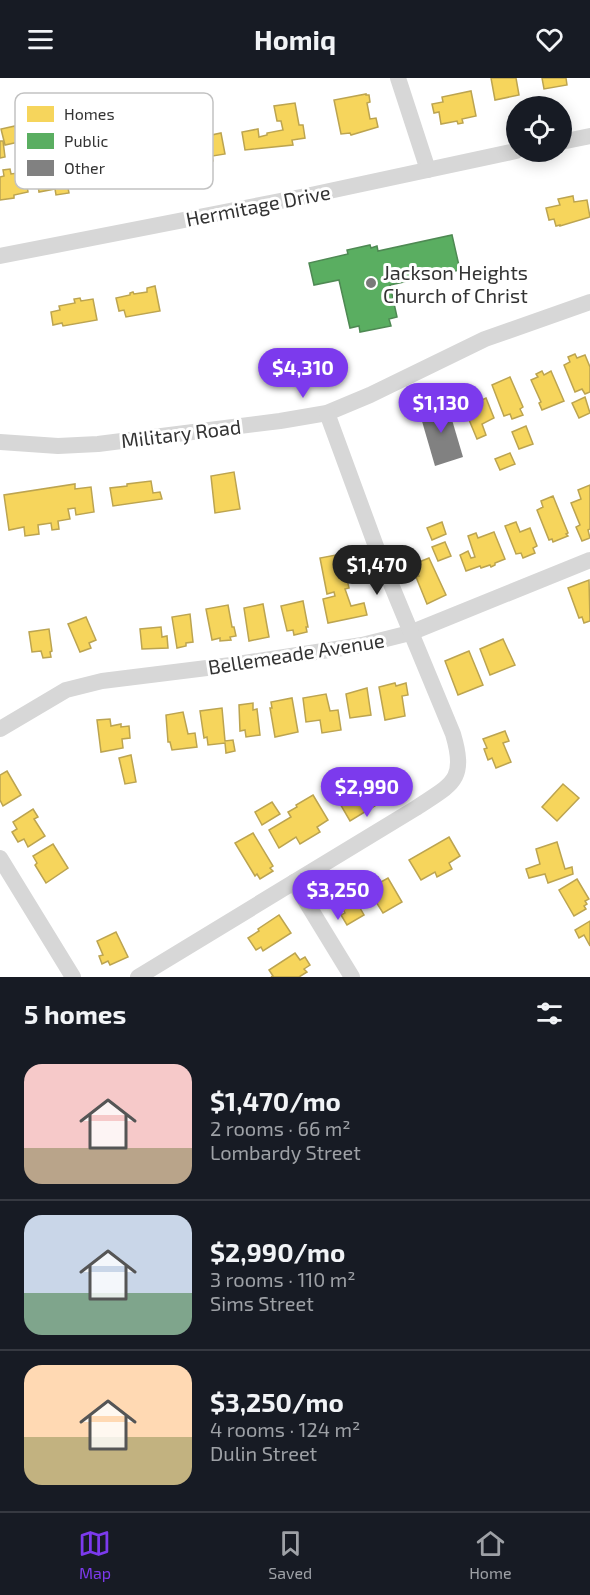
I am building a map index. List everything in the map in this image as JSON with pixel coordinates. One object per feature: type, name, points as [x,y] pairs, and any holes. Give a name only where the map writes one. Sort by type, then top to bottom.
[{"type":"street","points":[[398,78],[428,170]]},
{"type":"street","points":[[572,140],[590,136]]},
{"type":"street","name":"Hermitage Drive","points":[[0,256],[506,153]]},
{"type":"street","name":"Military Road","points":[[0,442],[58,446],[98,444],[327,413],[370,395],[485,339],[590,302]]},
{"type":"street","points":[[138,977],[416,808],[447,788],[459,772],[459,752],[453,734],[377,550],[327,413]]},
{"type":"street","name":"Bellemeade Avenue","points":[[0,729],[66,690],[102,681],[231,665],[362,645],[410,633],[590,560]]},
{"type":"street","points":[[0,858],[73,977]]},
{"type":"street","points":[[294,882],[352,977]]},
{"type":"building: Homes","points":[[491,78],[516,78],[519,95],[495,100]]},
{"type":"building: Homes","points":[[542,78],[566,78],[567,85],[544,89]]},
{"type":"building: Homes","points":[[471,91],[476,116],[462,119],[463,123],[458,124],[457,121],[441,124],[439,112],[434,113],[432,104],[443,102],[442,97]]},
{"type":"building: Homes","points":[[369,95],[370,102],[367,103],[370,119],[376,118],[378,127],[351,135],[350,133],[341,134],[334,100]]},
{"type":"building: Homes","points":[[295,103],[299,125],[303,125],[305,138],[292,140],[293,145],[245,150],[242,132],[258,129],[259,137],[283,130],[281,121],[277,121],[274,106]]},
{"type":"building: Homes","points":[[15,126],[15,143],[5,145],[1,129]]},
{"type":"building: Homes","points":[[221,133],[225,154],[213,156],[213,135]]},
{"type":"building: Homes","points":[[0,141],[3,141],[5,157],[0,158]]},
{"type":"building: Homes","points":[[10,169],[11,174],[15,173],[15,189],[28,189],[28,192],[14,195],[14,198],[0,200],[0,177],[4,176],[3,170]]},
{"type":"building: Homes","points":[[39,189],[55,189],[39,192]]},
{"type":"building: Homes","points":[[55,189],[68,189],[69,193],[56,195]]},
{"type":"building: Homes","points":[[573,196],[574,202],[587,200],[590,217],[556,226],[554,219],[549,220],[546,208],[560,205],[558,199]]},
{"type":"building: Homes","points":[[155,286],[160,311],[126,317],[124,310],[119,311],[116,298],[130,295],[133,292],[134,294],[147,292],[147,288]]},
{"type":"building: Homes","points":[[80,298],[81,301],[93,299],[97,320],[63,326],[62,323],[53,325],[51,312],[60,310],[59,306],[75,303],[74,299]]},
{"type":"building: Homes","points":[[575,354],[577,358],[585,355],[590,367],[590,392],[585,394],[582,389],[575,392],[564,365],[570,362],[568,357]]},
{"type":"building: Homes","points":[[542,371],[544,375],[551,371],[564,401],[542,410],[539,403],[541,402],[531,380],[538,377],[536,374]]},
{"type":"building: Homes","points":[[510,377],[523,407],[520,409],[523,415],[512,419],[510,414],[504,416],[492,385]]},
{"type":"building: Homes","points":[[585,397],[590,413],[579,418],[572,403]]},
{"type":"building: Homes","points":[[476,398],[478,402],[486,398],[494,418],[482,424],[486,435],[477,439],[462,403]]},
{"type":"building: Homes","points":[[526,426],[533,444],[519,449],[512,432]]},
{"type":"building: Homes","points":[[510,453],[515,464],[500,470],[495,459]]},
{"type":"building: Homes","points":[[234,472],[240,509],[215,513],[211,476]]},
{"type":"building: Homes","points":[[151,481],[153,493],[160,492],[162,499],[113,506],[110,488]]},
{"type":"building: Homes","points":[[75,484],[75,489],[91,487],[94,512],[76,515],[75,508],[68,509],[70,519],[58,521],[59,529],[52,530],[51,523],[38,525],[39,534],[25,536],[24,527],[9,530],[4,495]]},
{"type":"building: Homes","points":[[590,485],[590,529],[588,530],[590,538],[582,541],[576,527],[580,525],[571,503],[581,499],[578,490]]},
{"type":"building: Homes","points":[[553,496],[568,536],[553,542],[552,539],[549,540],[537,510],[543,507],[541,501]]},
{"type":"building: Homes","points":[[442,522],[446,534],[432,540],[427,528]]},
{"type":"building: Homes","points":[[516,522],[520,532],[530,528],[537,546],[533,548],[535,553],[523,558],[521,553],[516,554],[505,526]]},
{"type":"building: Homes","points":[[494,532],[505,559],[491,567],[490,565],[481,568],[480,566],[466,571],[460,555],[468,551],[471,558],[475,557],[468,536],[476,533],[478,538]]},
{"type":"building: Homes","points":[[445,542],[451,556],[438,561],[432,547]]},
{"type":"building: Homes","points":[[341,554],[349,588],[345,589],[351,606],[364,603],[367,615],[328,623],[323,599],[335,596],[334,592],[327,594],[320,558]]},
{"type":"building: Homes","points":[[429,558],[446,595],[427,604],[416,577],[419,576],[414,564]]},
{"type":"building: Homes","points":[[589,580],[590,621],[584,623],[582,617],[579,618],[568,588]]},
{"type":"building: Homes","points":[[303,601],[307,632],[294,635],[293,630],[287,631],[281,606]]},
{"type":"building: Homes","points":[[263,604],[269,637],[249,641],[244,608]]},
{"type":"building: Homes","points":[[228,605],[236,636],[230,637],[231,640],[220,641],[220,638],[212,640],[206,609]]},
{"type":"building: Homes","points":[[190,614],[193,642],[177,648],[172,617]]},
{"type":"building: Homes","points":[[86,617],[96,640],[89,643],[91,648],[80,652],[68,624]]},
{"type":"building: Homes","points":[[161,627],[162,637],[167,636],[168,648],[142,649],[140,629]]},
{"type":"building: Homes","points":[[49,629],[51,657],[43,658],[41,651],[32,652],[29,632]]},
{"type":"building: Homes","points":[[503,639],[515,665],[490,675],[480,649]]},
{"type":"building: Homes","points":[[469,651],[483,685],[458,695],[445,661]]},
{"type":"building: Homes","points":[[395,683],[396,686],[406,683],[408,695],[402,696],[405,716],[385,720],[379,687]]},
{"type":"building: Homes","points":[[367,688],[371,715],[350,718],[346,694]]},
{"type":"building: Homes","points":[[326,694],[330,711],[338,710],[341,730],[322,733],[320,720],[306,722],[303,698]]},
{"type":"building: Homes","points":[[292,698],[298,732],[275,737],[271,702]]},
{"type":"building: Homes","points":[[253,703],[253,710],[257,709],[260,735],[246,737],[245,730],[240,731],[239,705]]},
{"type":"building: Homes","points":[[222,708],[225,741],[233,740],[235,751],[226,753],[225,743],[208,745],[207,737],[204,738],[200,711]]},
{"type":"building: Homes","points":[[183,712],[188,734],[195,733],[197,747],[172,750],[168,742],[166,715]]},
{"type":"building: Homes","points":[[110,719],[111,726],[121,724],[121,727],[129,726],[130,738],[122,739],[123,748],[101,752],[97,720]]},
{"type":"building: Homes","points":[[505,731],[509,741],[503,743],[511,762],[496,768],[492,758],[488,760],[484,749],[487,748],[483,739]]},
{"type":"building: Homes","points":[[131,755],[136,782],[125,784],[119,758]]},
{"type":"building: Homes","points":[[7,771],[21,795],[3,806],[0,800],[0,775]]},
{"type":"building: Homes","points":[[563,784],[579,798],[557,821],[542,807]]},
{"type":"building: Homes","points":[[367,785],[378,804],[350,821],[339,802]]},
{"type":"building: Homes","points":[[313,795],[328,820],[317,827],[320,832],[300,844],[296,837],[279,848],[269,830],[291,817],[288,812]]},
{"type":"building: Homes","points":[[272,802],[280,814],[262,825],[255,812]]},
{"type":"building: Homes","points":[[33,809],[38,817],[34,819],[45,836],[28,847],[24,839],[18,842],[12,832],[17,829],[13,822]]},
{"type":"building: Homes","points":[[253,833],[273,866],[270,868],[273,871],[260,879],[257,874],[255,876],[235,843]]},
{"type":"building: Homes","points":[[449,837],[460,856],[449,863],[452,869],[437,877],[435,872],[421,880],[409,860]]},
{"type":"building: Homes","points":[[557,842],[565,869],[572,867],[573,874],[548,883],[545,874],[529,878],[526,869],[540,864],[536,849]]},
{"type":"building: Homes","points":[[53,844],[68,868],[46,883],[35,865],[37,863],[33,856]]},
{"type":"building: Homes","points":[[378,877],[381,882],[388,878],[402,902],[383,913],[373,897],[368,900],[361,887]]},
{"type":"building: Homes","points":[[577,879],[589,899],[585,901],[586,909],[574,916],[559,890]]},
{"type":"building: Homes","points":[[352,894],[364,915],[347,925],[341,915],[345,913],[339,902]]},
{"type":"building: Homes","points":[[279,915],[291,933],[263,951],[261,947],[256,950],[248,938]]},
{"type":"building: Homes","points":[[590,921],[590,946],[584,935],[579,938],[575,930]]},
{"type":"building: Homes","points":[[116,932],[128,957],[110,965],[108,961],[102,964],[99,956],[103,955],[97,941]]},
{"type":"building: Homes","points":[[295,953],[300,960],[305,957],[310,965],[304,969],[307,972],[299,977],[271,977],[273,976],[269,970]]},
{"type":"building: Public","name":"Jackson Heights Church of Christ","points":[[452,235],[460,270],[390,285],[397,317],[389,319],[391,326],[360,332],[359,326],[350,328],[339,280],[314,285],[309,263],[348,254],[347,250],[370,245],[371,248],[377,246],[378,251]]},
{"type":"building: Other","points":[[447,403],[463,457],[435,466],[419,411]]},
{"type":"place","name":"Jackson Heights Church of Christ","points":[[371,283]]}]
